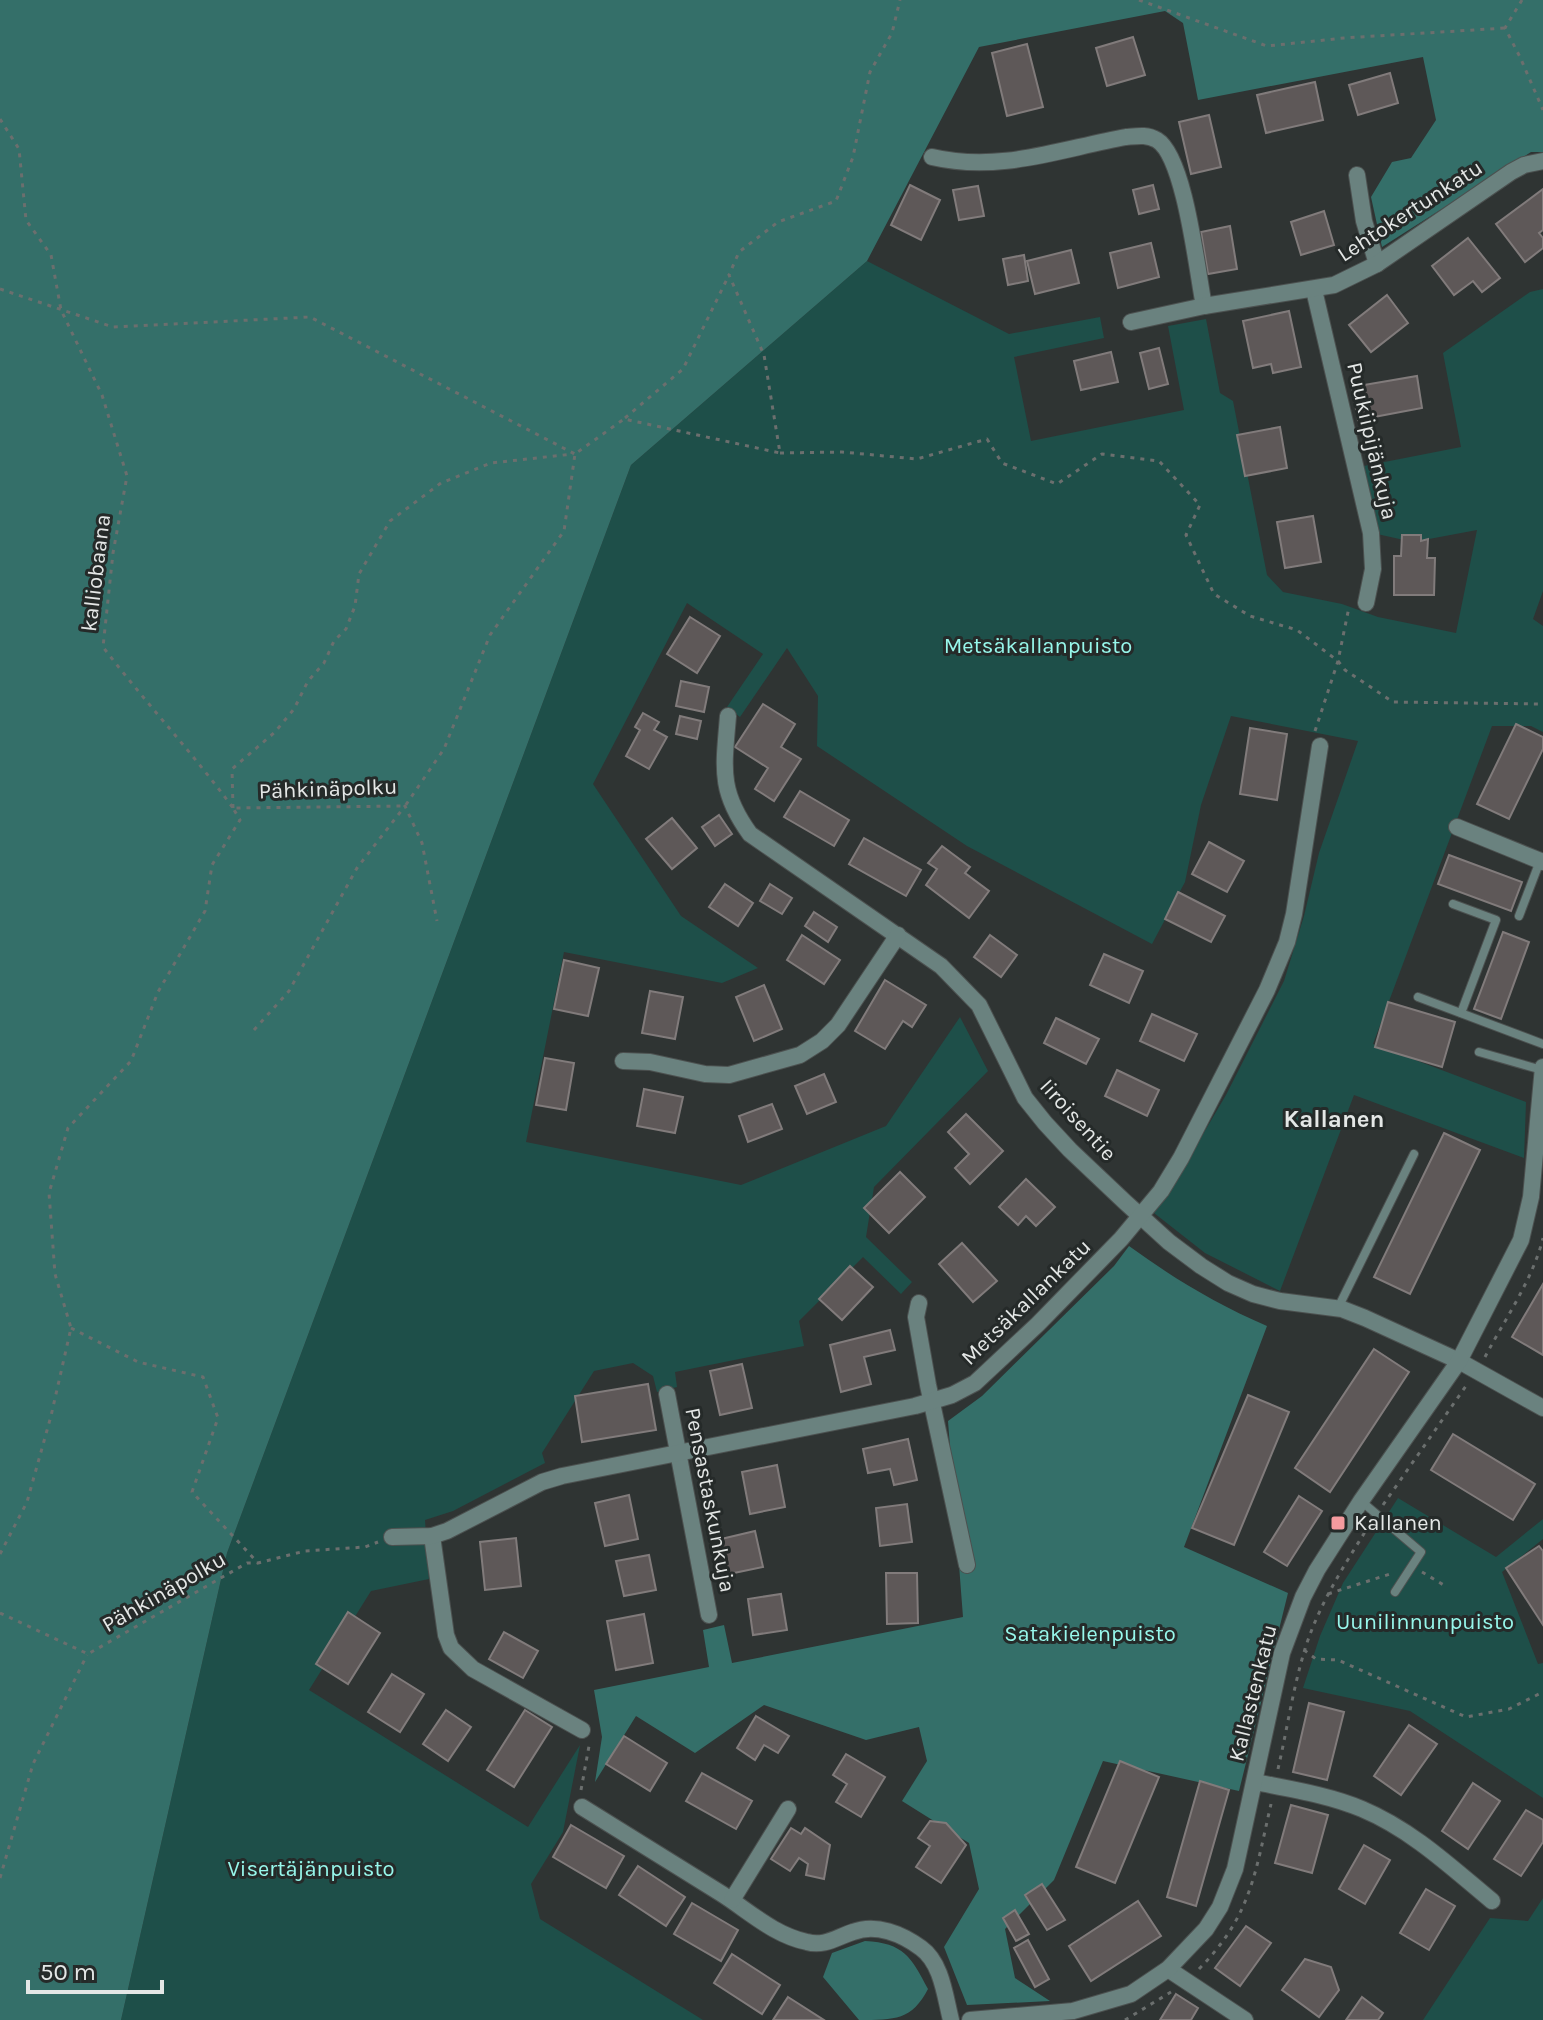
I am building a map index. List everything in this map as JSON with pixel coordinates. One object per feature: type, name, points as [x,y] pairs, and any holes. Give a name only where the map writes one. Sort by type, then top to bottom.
[{"type":"street","points":[[932,157],[959,164],[985,164],[1009,162],[1126,137],[1145,136],[1157,140],[1168,150],[1180,178],[1204,306]]},
{"type":"street","name":"Lehtokertunkatu","points":[[1131,322],[1204,306],[1314,290],[1355,276],[1511,172],[1543,161]]},
{"type":"street","points":[[1357,175],[1364,221],[1377,264]]},
{"type":"street","name":"Puukiipijänkuja","points":[[1314,290],[1371,533],[1373,569],[1358,604]]},
{"type":"street","name":"Iiroisentie","points":[[728,716],[724,772],[728,795],[750,834],[941,966],[979,1005],[1025,1098],[1070,1150],[1169,1242],[1228,1283],[1280,1301],[1338,1308],[1377,1323],[1478,1370],[1543,1408]]},
{"type":"street","name":"Metsäkallankatu","points":[[392,1537],[432,1536],[447,1531],[542,1482],[562,1476],[932,1402],[975,1383],[1141,1216],[1181,1158],[1267,990],[1287,942],[1294,914],[1318,738]]},
{"type":"street","points":[[1457,827],[1541,862]]},
{"type":"street","points":[[623,1061],[650,1062],[705,1074],[729,1075],[800,1055],[822,1041],[838,1025],[898,935]]},
{"type":"street","name":"Kallastenkatu","points":[[970,2020],[1045,2015],[1097,2005],[1131,1994],[1168,1969],[1206,1929],[1227,1893],[1290,1627],[1317,1570],[1459,1361],[1521,1240],[1541,1128],[1543,1068]]},
{"type":"street","points":[[919,1303],[916,1317],[967,1565]]},
{"type":"street","name":"Pensastaskunkuja","points":[[667,1394],[709,1615]]},
{"type":"street","points":[[432,1536],[446,1635],[451,1648],[473,1669],[582,1730]]},
{"type":"street","points":[[1255,1782],[1335,1801],[1378,1817],[1423,1844],[1492,1901]]},
{"type":"street","points":[[582,1807],[732,1900],[779,1933],[813,1944],[829,1942],[868,1927],[907,1939],[924,1950],[934,1963],[951,2020]]},
{"type":"street","points":[[732,1900],[788,1809]]},
{"type":"street","points":[[1168,1969],[1245,2020]]},
{"type":"lane","points":[[1519,916],[1541,862]]},
{"type":"lane","points":[[1453,904],[1496,920],[1461,1013]]},
{"type":"lane","points":[[1418,997],[1543,1044]]},
{"type":"lane","points":[[1479,1052],[1543,1068]]},
{"type":"lane","points":[[1338,1308],[1414,1154]]},
{"type":"lane","points":[[1361,1501],[1421,1552],[1395,1592]]},
{"type":"path","points":[[233,808],[232,769],[275,732],[294,709],[308,681],[324,663],[334,641],[346,629],[355,606],[359,574],[390,521],[441,483],[491,463],[575,454],[624,419],[683,369],[739,252],[778,222],[836,201],[853,157],[870,72],[892,33],[900,0]]},
{"type":"path","points":[[1139,0],[1267,46],[1505,28]]},
{"type":"path","points":[[1505,28],[1522,0]]},
{"type":"path","points":[[1505,28],[1543,110]]},
{"type":"path","name":"kalliobaana","points":[[0,119],[19,149],[26,220],[51,255],[61,310],[102,395],[127,476],[113,553],[103,647],[143,699],[197,759],[233,808]]},
{"type":"path","points":[[729,275],[764,355],[780,453]]},
{"type":"path","points":[[0,289],[113,327],[310,317],[575,454]]},
{"type":"path","points":[[624,419],[780,453],[842,452],[917,459],[987,439],[1002,463],[1057,484],[1102,454],[1159,461],[1200,505],[1186,535],[1214,594],[1250,616],[1297,630],[1338,661],[1345,670],[1393,702],[1543,704]]},
{"type":"path","name":"Pähkinäpolku","points":[[258,1563],[192,1492],[218,1418],[203,1377],[138,1362],[71,1328],[55,1274],[49,1193],[68,1128],[131,1061],[158,992],[205,911],[212,865],[240,820],[233,808],[405,806],[444,749],[490,635],[564,531],[575,454]]},
{"type":"path","points":[[1318,738],[1338,661],[1358,604]]},
{"type":"path","points":[[254,1030],[289,991],[357,868],[405,806],[422,843],[437,921]]},
{"type":"path","points":[[1125,2020],[1188,1980],[1235,1924],[1250,1894],[1304,1650],[1316,1618],[1339,1572],[1478,1370],[1518,1296],[1543,1238]]},
{"type":"path","points":[[0,1554],[27,1502],[71,1328]]},
{"type":"path","name":"Pähkinäpolku","points":[[0,1613],[88,1654],[247,1563],[305,1551],[365,1547],[392,1537]]},
{"type":"path","points":[[1304,1650],[1316,1659],[1338,1660],[1466,1717],[1509,1709],[1543,1692]]},
{"type":"path","points":[[0,1878],[33,1764],[88,1654]]},
{"type":"path","points":[[582,1730],[590,1739],[581,1786],[582,1807]]},
{"type":"green space","points":[[0,0],[1543,0],[1543,152],[1531,152],[1382,247],[1371,197],[1392,162],[1411,158],[1436,120],[1423,57],[1198,100],[1183,23],[1165,11],[979,47],[867,261],[631,465],[227,1553],[121,2020],[0,2020]]},
{"type":"green space","name":"Metsäkallanpuisto","points":[[867,261],[1009,334],[1100,317],[1104,338],[1014,357],[1031,441],[1184,410],[1168,326],[1206,319],[1220,393],[1233,401],[1267,575],[1283,592],[1342,604],[1378,617],[1456,633],[1477,530],[1413,542],[1377,534],[1364,466],[1461,447],[1443,353],[1530,292],[1543,289],[1543,591],[1533,619],[1543,626],[1543,732],[1531,726],[1492,726],[1373,1044],[1526,1102],[1524,1158],[1354,1095],[1280,1291],[1205,1253],[1154,1213],[1226,1095],[1284,981],[1319,853],[1358,741],[1231,716],[1201,805],[1185,882],[1152,944],[967,846],[817,746],[818,696],[787,648],[740,717],[727,707],[763,654],[687,603],[593,784],[681,916],[758,968],[722,983],[564,952],[526,1142],[741,1185],[886,1126],[960,1017],[988,1071],[874,1187],[866,1237],[912,1282],[901,1294],[863,1257],[799,1321],[804,1346],[675,1372],[677,1387],[657,1392],[653,1376],[633,1363],[594,1371],[542,1453],[545,1463],[453,1511],[425,1520],[429,1579],[371,1591],[309,1690],[528,1827],[580,1745],[563,1832],[531,1884],[540,1919],[703,2020],[121,2020],[227,1553],[631,465]]},
{"type":"green space","name":"Satakielenpuisto","points":[[1129,1246],[1195,1290],[1267,1326],[1184,1547],[1288,1593],[1239,1791],[1103,1761],[1054,1880],[1005,1929],[1015,1978],[1050,2001],[967,2005],[944,1947],[979,1889],[969,1843],[902,1801],[927,1761],[919,1727],[866,1740],[764,1705],[695,1753],[636,1716],[595,1782],[602,1737],[594,1690],[709,1667],[703,1630],[724,1625],[732,1663],[963,1617],[948,1421],[982,1396],[1114,1266]]},
{"type":"green space","name":"Uunilinnunpuisto","points":[[1398,1498],[1496,1557],[1543,1519],[1543,1539],[1502,1572],[1538,1664],[1543,1663],[1543,1798],[1410,1711],[1303,1688],[1320,1636],[1343,1583]]},
{"type":"green space","points":[[1543,1898],[1543,2020],[1423,2020],[1490,1918],[1528,1921]]},
{"type":"green space","points":[[865,1941],[898,1949],[916,1968],[928,1989],[909,2012],[883,2020],[859,2020],[823,1977],[832,1953]]},
{"type":"building","points":[[1133,37],[1145,75],[1107,86],[1096,48]]},
{"type":"building","points":[[1027,44],[1043,107],[1007,116],[992,53]]},
{"type":"building","points":[[1390,73],[1398,103],[1358,115],[1349,85]]},
{"type":"building","points":[[1315,82],[1323,120],[1266,133],[1257,95]]},
{"type":"building","points":[[1209,115],[1221,167],[1191,174],[1179,122]]},
{"type":"building","points":[[910,185],[940,200],[921,240],[891,225]]},
{"type":"building","points":[[1153,185],[1159,209],[1139,214],[1133,190]]},
{"type":"building","points":[[978,186],[984,216],[959,220],[953,190]]},
{"type":"building","points":[[1543,189],[1543,230],[1539,233],[1543,238],[1543,248],[1525,262],[1496,224]]},
{"type":"building","points":[[1324,211],[1334,245],[1301,255],[1291,222]]},
{"type":"building","points":[[1230,226],[1237,269],[1208,274],[1201,232]]},
{"type":"building","points":[[1468,238],[1500,278],[1482,292],[1473,281],[1454,295],[1432,266]]},
{"type":"building","points":[[1151,243],[1159,277],[1118,288],[1110,253]]},
{"type":"building","points":[[1071,250],[1079,283],[1035,294],[1027,261]]},
{"type":"building","points":[[1024,255],[1028,281],[1008,285],[1003,259]]},
{"type":"building","points":[[1387,295],[1408,323],[1371,352],[1349,325]]},
{"type":"building","points":[[1289,311],[1301,367],[1273,373],[1271,364],[1253,368],[1243,321]]},
{"type":"building","points":[[1159,348],[1168,384],[1149,389],[1140,353]]},
{"type":"building","points":[[1111,352],[1118,382],[1081,390],[1074,361]]},
{"type":"building","points":[[1417,376],[1422,408],[1358,420],[1352,387]]},
{"type":"building","points":[[1280,427],[1287,468],[1245,476],[1237,435]]},
{"type":"building","points":[[1313,516],[1321,562],[1285,568],[1277,522]]},
{"type":"building","points":[[1402,535],[1421,535],[1421,541],[1428,539],[1427,558],[1435,558],[1434,595],[1394,595],[1394,556],[1401,556]]},
{"type":"building","points":[[690,617],[720,636],[697,673],[667,654]]},
{"type":"building","points":[[681,681],[709,687],[704,712],[676,706]]},
{"type":"building","points":[[763,704],[795,724],[781,747],[801,759],[774,801],[755,789],[768,768],[735,747]]},
{"type":"building","points":[[643,713],[659,722],[654,730],[667,737],[649,769],[626,756],[640,730],[635,727]]},
{"type":"building","points":[[680,716],[701,721],[697,739],[676,734]]},
{"type":"building","points":[[1516,724],[1543,737],[1543,749],[1509,819],[1477,804]]},
{"type":"building","points":[[1250,728],[1287,734],[1277,800],[1240,794]]},
{"type":"building","points":[[800,791],[849,820],[834,846],[784,817]]},
{"type":"building","points":[[719,815],[732,834],[715,846],[702,827]]},
{"type":"building","points":[[672,818],[697,848],[672,869],[646,839]]},
{"type":"building","points":[[864,838],[921,870],[906,896],[849,864]]},
{"type":"building","points":[[1209,842],[1244,861],[1227,892],[1192,874]]},
{"type":"building","points":[[942,846],[970,867],[965,873],[989,891],[969,918],[926,885],[937,869],[928,863]]},
{"type":"building","points":[[1449,855],[1522,882],[1511,911],[1438,884]]},
{"type":"building","points":[[725,884],[753,903],[738,926],[709,907]]},
{"type":"building","points":[[770,884],[792,898],[782,914],[760,901]]},
{"type":"building","points":[[1178,892],[1225,916],[1211,942],[1165,919]]},
{"type":"building","points":[[814,912],[837,927],[828,942],[805,926]]},
{"type":"building","points":[[1503,932],[1529,942],[1501,1019],[1474,1009]]},
{"type":"building","points":[[802,935],[840,960],[824,984],[787,960]]},
{"type":"building","points":[[990,935],[1017,955],[1001,977],[974,957]]},
{"type":"building","points":[[1104,954],[1143,971],[1129,1003],[1090,985]]},
{"type":"building","points":[[564,960],[599,968],[588,1016],[554,1009]]},
{"type":"building","points":[[885,980],[926,1005],[912,1027],[903,1021],[885,1049],[855,1031]]},
{"type":"building","points":[[764,985],[782,1029],[754,1041],[736,997]]},
{"type":"building","points":[[650,991],[683,997],[675,1039],[642,1033]]},
{"type":"building","points":[[1388,1002],[1455,1022],[1442,1067],[1375,1047]]},
{"type":"building","points":[[1152,1014],[1197,1034],[1184,1061],[1140,1041]]},
{"type":"building","points":[[1056,1018],[1099,1039],[1086,1064],[1044,1043]]},
{"type":"building","points":[[545,1058],[574,1063],[566,1110],[536,1105]]},
{"type":"building","points":[[1117,1070],[1159,1090],[1147,1116],[1105,1096]]},
{"type":"building","points":[[824,1074],[836,1102],[807,1114],[795,1086]]},
{"type":"building","points":[[644,1089],[683,1097],[675,1133],[637,1126]]},
{"type":"building","points":[[772,1104],[782,1129],[748,1142],[739,1116]]},
{"type":"building","points":[[966,1114],[1003,1151],[970,1184],[955,1168],[969,1154],[948,1132]]},
{"type":"building","points":[[1444,1133],[1480,1150],[1410,1294],[1374,1277]]},
{"type":"building","points":[[900,1172],[925,1197],[889,1233],[864,1208]]},
{"type":"building","points":[[1026,1179],[1055,1207],[1036,1226],[1026,1216],[1018,1225],[999,1207]]},
{"type":"building","points":[[962,1243],[997,1281],[973,1302],[939,1264]]},
{"type":"building","points":[[850,1266],[873,1287],[842,1320],[819,1299]]},
{"type":"building","points":[[1543,1284],[1543,1355],[1512,1337]]},
{"type":"building","points":[[890,1330],[895,1350],[864,1357],[871,1384],[841,1392],[830,1345]]},
{"type":"building","points":[[1374,1349],[1409,1372],[1330,1492],[1295,1468]]},
{"type":"building","points":[[742,1364],[752,1408],[720,1415],[710,1371]]},
{"type":"building","points":[[648,1384],[656,1430],[582,1442],[575,1396]]},
{"type":"building","points":[[1248,1395],[1289,1412],[1234,1545],[1192,1528]]},
{"type":"building","points":[[1453,1434],[1535,1484],[1513,1520],[1431,1470]]},
{"type":"building","points":[[908,1439],[917,1480],[894,1485],[890,1469],[868,1473],[863,1449]]},
{"type":"building","points":[[777,1465],[785,1507],[750,1514],[742,1472]]},
{"type":"building","points":[[629,1495],[638,1539],[605,1546],[595,1503]]},
{"type":"building","points":[[1299,1496],[1322,1511],[1287,1566],[1264,1552]]},
{"type":"building","points":[[907,1504],[912,1542],[880,1546],[876,1508]]},
{"type":"building","points":[[755,1531],[763,1567],[729,1574],[721,1539]]},
{"type":"building","points":[[516,1538],[521,1586],[485,1590],[480,1542]]},
{"type":"building","points":[[1539,1546],[1543,1551],[1543,1625],[1506,1568]]},
{"type":"building","points":[[649,1555],[656,1590],[624,1596],[616,1561]]},
{"type":"building","points":[[886,1573],[917,1573],[918,1623],[887,1624]]},
{"type":"building","points":[[781,1594],[787,1630],[753,1635],[748,1599]]},
{"type":"building","points":[[348,1612],[380,1633],[348,1684],[316,1664]]},
{"type":"building","points":[[644,1614],[653,1663],[616,1670],[607,1621]]},
{"type":"building","points":[[504,1632],[538,1651],[523,1678],[489,1659]]},
{"type":"building","points":[[392,1674],[424,1694],[400,1732],[368,1712]]},
{"type":"building","points":[[1309,1703],[1344,1712],[1327,1780],[1293,1772]]},
{"type":"building","points":[[446,1710],[471,1727],[448,1761],[423,1744]]},
{"type":"building","points":[[525,1710],[552,1727],[514,1787],[487,1770]]},
{"type":"building","points":[[756,1716],[789,1736],[778,1753],[764,1745],[755,1760],[737,1748]]},
{"type":"building","points":[[1409,1725],[1437,1744],[1401,1795],[1374,1776]]},
{"type":"building","points":[[624,1736],[667,1763],[650,1791],[606,1764]]},
{"type":"building","points":[[846,1754],[885,1777],[861,1817],[836,1802],[847,1784],[833,1775]]},
{"type":"building","points":[[1120,1761],[1159,1777],[1115,1883],[1076,1867]]},
{"type":"building","points":[[702,1773],[752,1801],[736,1829],[686,1801]]},
{"type":"building","points":[[1200,1781],[1229,1790],[1196,1906],[1167,1897]]},
{"type":"building","points":[[1473,1783],[1500,1801],[1468,1849],[1442,1831]]},
{"type":"building","points":[[1291,1805],[1328,1815],[1312,1873],[1275,1863]]},
{"type":"building","points":[[1526,1810],[1543,1820],[1543,1842],[1521,1876],[1494,1859]]},
{"type":"building","points":[[930,1821],[946,1823],[966,1845],[941,1883],[916,1867],[930,1846],[918,1838]]},
{"type":"building","points":[[571,1825],[624,1856],[606,1888],[553,1857]]},
{"type":"building","points":[[791,1828],[801,1834],[805,1828],[830,1845],[824,1879],[806,1875],[808,1864],[799,1858],[790,1871],[771,1859]]},
{"type":"building","points":[[1364,1845],[1390,1860],[1365,1904],[1339,1889]]},
{"type":"building","points":[[638,1866],[685,1897],[666,1926],[619,1895]]},
{"type":"building","points":[[1042,1884],[1065,1920],[1047,1930],[1025,1895]]},
{"type":"building","points":[[1426,1889],[1455,1906],[1429,1950],[1400,1933]]},
{"type":"building","points":[[1138,1901],[1161,1936],[1091,1981],[1069,1946]]},
{"type":"building","points":[[692,1903],[738,1930],[721,1961],[674,1934]]},
{"type":"building","points":[[1015,1910],[1029,1934],[1016,1941],[1003,1918]]},
{"type":"building","points":[[1246,1926],[1271,1943],[1240,1986],[1215,1968]]},
{"type":"building","points":[[1028,1940],[1049,1979],[1035,1987],[1014,1948]]},
{"type":"building","points":[[732,1954],[780,1985],[762,2014],[714,1983]]},
{"type":"building","points":[[1305,1959],[1331,1967],[1339,1990],[1319,2017],[1282,1990]]},
{"type":"building","points":[[1176,1994],[1198,2008],[1191,2020],[1160,2020]]},
{"type":"building","points":[[788,1997],[824,2020],[773,2020]]},
{"type":"building","points":[[1362,1997],[1383,2013],[1378,2020],[1346,2020]]},
{"type":"place","name":"Kallanen","points":[[1338,1523]]},
{"type":"district","name":"Kallanen","points":[[1334,1119]]},
{"type":"park label","name":"Visertäjänpuisto","points":[[311,1869]]}]
